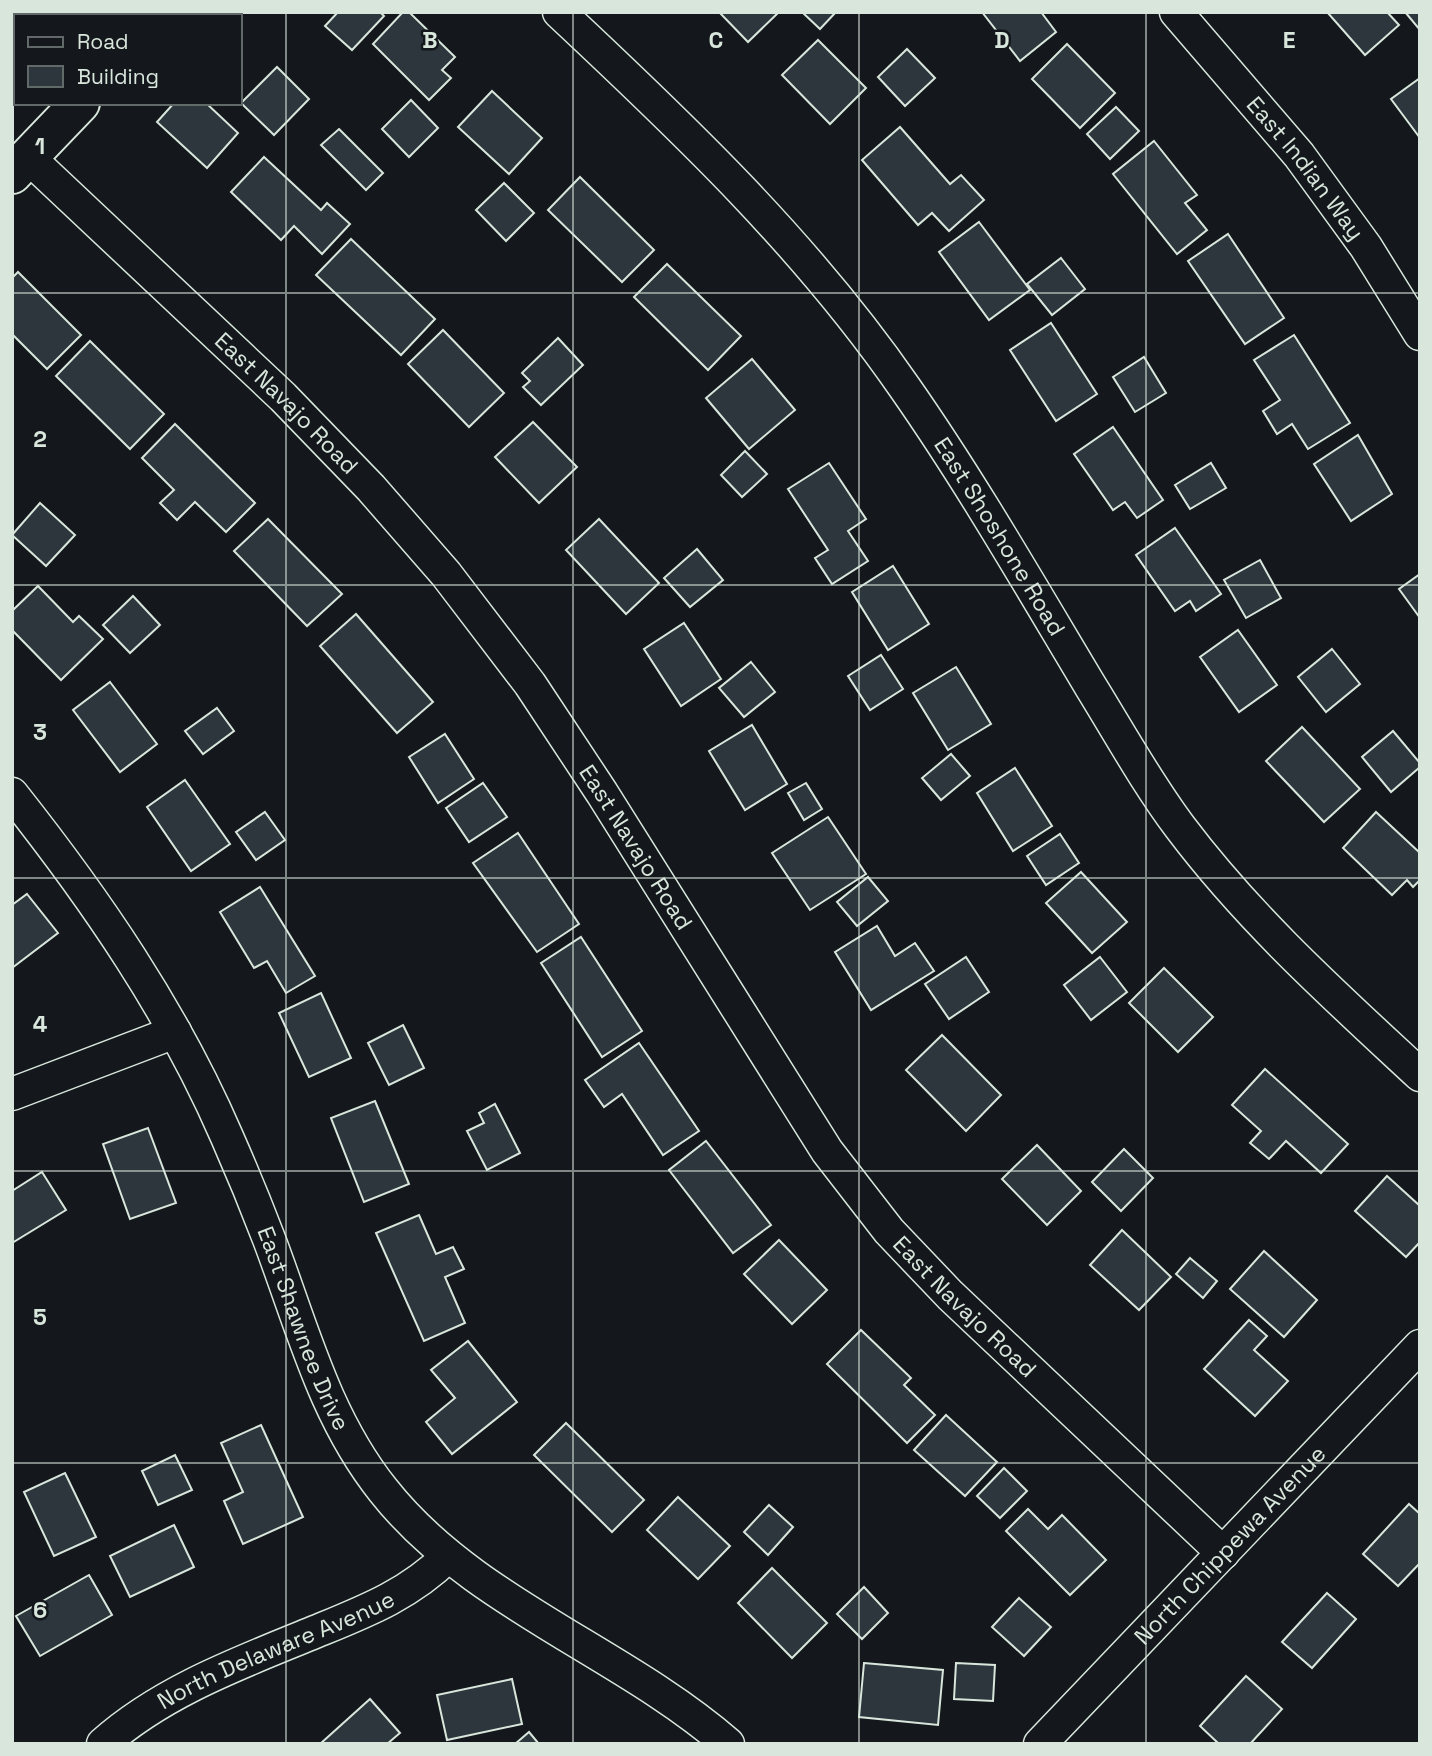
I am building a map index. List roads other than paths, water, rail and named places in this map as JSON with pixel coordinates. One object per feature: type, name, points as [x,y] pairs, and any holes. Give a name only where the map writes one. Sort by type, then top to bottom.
[{"type":"street","name":"East Shoshone Road","points":[[559,12],[691,136],[770,218],[844,305],[905,387],[966,479],[1178,825],[1234,894],[1294,958],[1420,1075]]},
{"type":"street","name":"East Indian Way","points":[[1176,12],[1299,155],[1366,247],[1420,334]]},
{"type":"street","points":[[20,166],[78,105]]},
{"type":"street","name":"East Navajo Road","points":[[20,166],[284,397],[371,488],[446,574],[530,684],[827,1151],[889,1231],[950,1295],[1223,1553]]},
{"type":"street","name":"East Shawnee Drive","points":[[12,793],[74,872],[143,978],[174,1032],[226,1134],[269,1239],[325,1393],[348,1438],[383,1491],[448,1556],[496,1591],[640,1678],[728,1744]]},
{"type":"street","points":[[12,1094],[174,1032]]},
{"type":"street","name":"North Chippewa Avenue","points":[[1040,1744],[1420,1346]]},
{"type":"street","name":"North Delaware Avenue","points":[[103,1744],[171,1696],[236,1664],[377,1607],[410,1589],[448,1556]]}]
